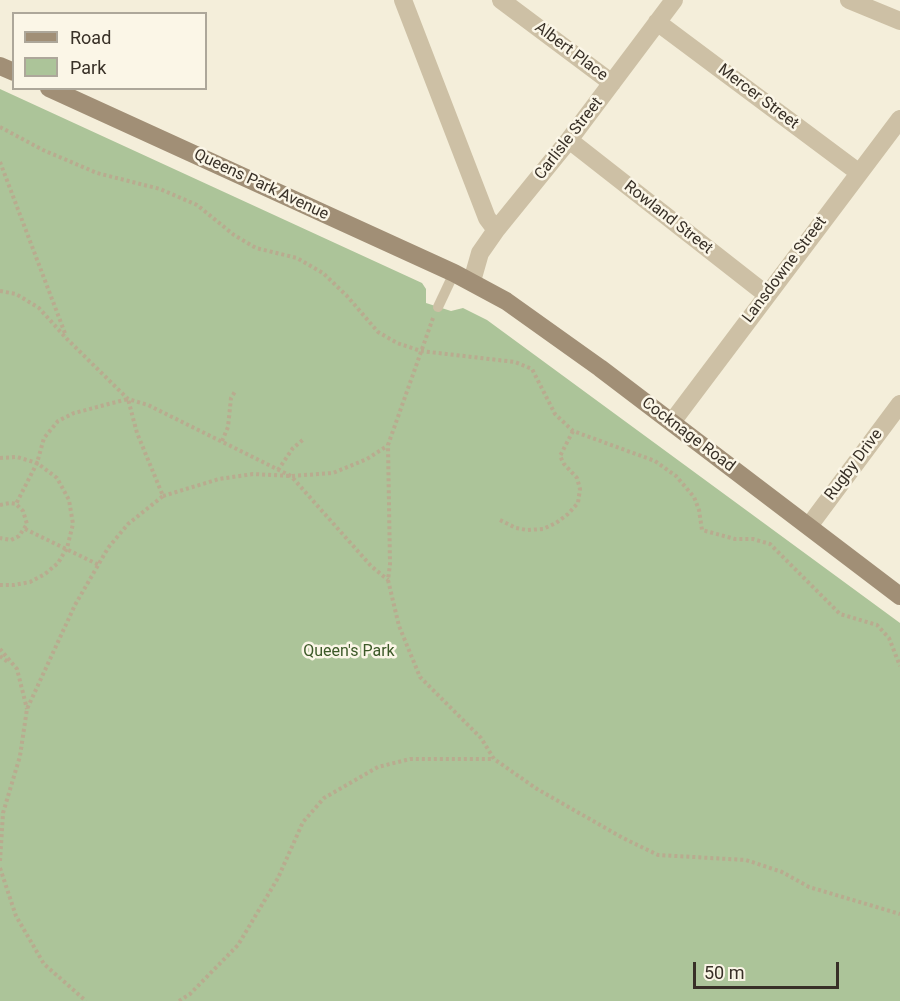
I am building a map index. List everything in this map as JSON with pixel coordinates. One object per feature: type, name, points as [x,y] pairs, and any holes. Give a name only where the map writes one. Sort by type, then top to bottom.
[{"type":"street","points":[[403,0],[487,218],[496,230]]},
{"type":"street","name":"Albert Place","points":[[501,0],[612,83]]},
{"type":"street","name":"Carlisle Street","points":[[472,281],[480,253],[496,230],[569,140],[674,0]]},
{"type":"street","points":[[849,0],[900,21]]},
{"type":"street","name":"Mercer Street","points":[[657,22],[858,172]]},
{"type":"street","name":"Queens Park Avenue","points":[[53,90],[472,281]]},
{"type":"street","name":"Lansdowne Street","points":[[672,422],[900,118]]},
{"type":"street","name":"Rowland Street","points":[[569,140],[767,295]]},
{"type":"street","name":"Cocknage Road","points":[[472,281],[516,307],[672,422],[900,596]]},
{"type":"street","name":"Rugby Drive","points":[[809,526],[900,404]]},
{"type":"lane","points":[[438,307],[454,273]]},
{"type":"path","points":[[0,127],[43,150],[97,173],[160,189],[196,205],[234,236],[256,248],[297,258],[323,273],[347,296],[378,332],[397,343],[421,351],[515,362],[532,369],[555,414],[573,432],[655,461],[676,476],[694,497],[702,530],[735,539],[753,539],[770,544],[840,614],[877,625],[889,638],[900,666]]},
{"type":"path","points":[[0,162],[67,339]]},
{"type":"path","points":[[0,291],[16,294],[39,308],[128,399],[148,405],[291,476],[371,566],[388,580]]},
{"type":"path","points":[[438,307],[388,445],[390,552],[388,580],[399,626],[420,677],[481,738],[494,759],[537,789],[623,838],[658,855],[746,860],[782,872],[809,887],[900,914]]},
{"type":"path","points":[[222,441],[228,427],[231,398],[236,390]]},
{"type":"path","points":[[16,504],[37,463],[44,438],[58,421],[74,413],[128,399]]},
{"type":"path","points":[[128,399],[137,433],[163,496]]},
{"type":"path","points":[[500,520],[516,528],[543,529],[568,514],[578,502],[580,489],[578,478],[564,464],[560,456],[573,432]]},
{"type":"path","points":[[278,470],[293,448],[304,439]]},
{"type":"path","points":[[0,861],[1,815],[20,756],[27,709],[75,605],[99,565],[128,524],[163,496],[219,479],[253,474],[291,476],[333,473],[368,459],[388,445]]},
{"type":"path","points":[[0,458],[17,457],[37,463],[57,478],[69,500],[73,524],[67,548],[58,563],[45,574],[30,582],[0,585]]},
{"type":"path","points":[[0,505],[16,504],[26,515],[25,529],[19,536],[10,540],[0,539]]},
{"type":"path","points":[[25,529],[99,565]]},
{"type":"path","points":[[0,649],[17,672],[27,709]]},
{"type":"path","points":[[0,656],[17,672]]},
{"type":"path","points":[[179,1001],[190,994],[238,945],[278,878],[303,822],[324,798],[378,767],[410,759],[494,759]]},
{"type":"path","points":[[0,868],[16,916],[44,964],[84,1000]]},
{"type":"green space","name":"Queen's Park","points":[[0,89],[422,283],[426,289],[426,303],[451,311],[463,308],[487,320],[900,623],[900,1001],[0,1001]]}]
